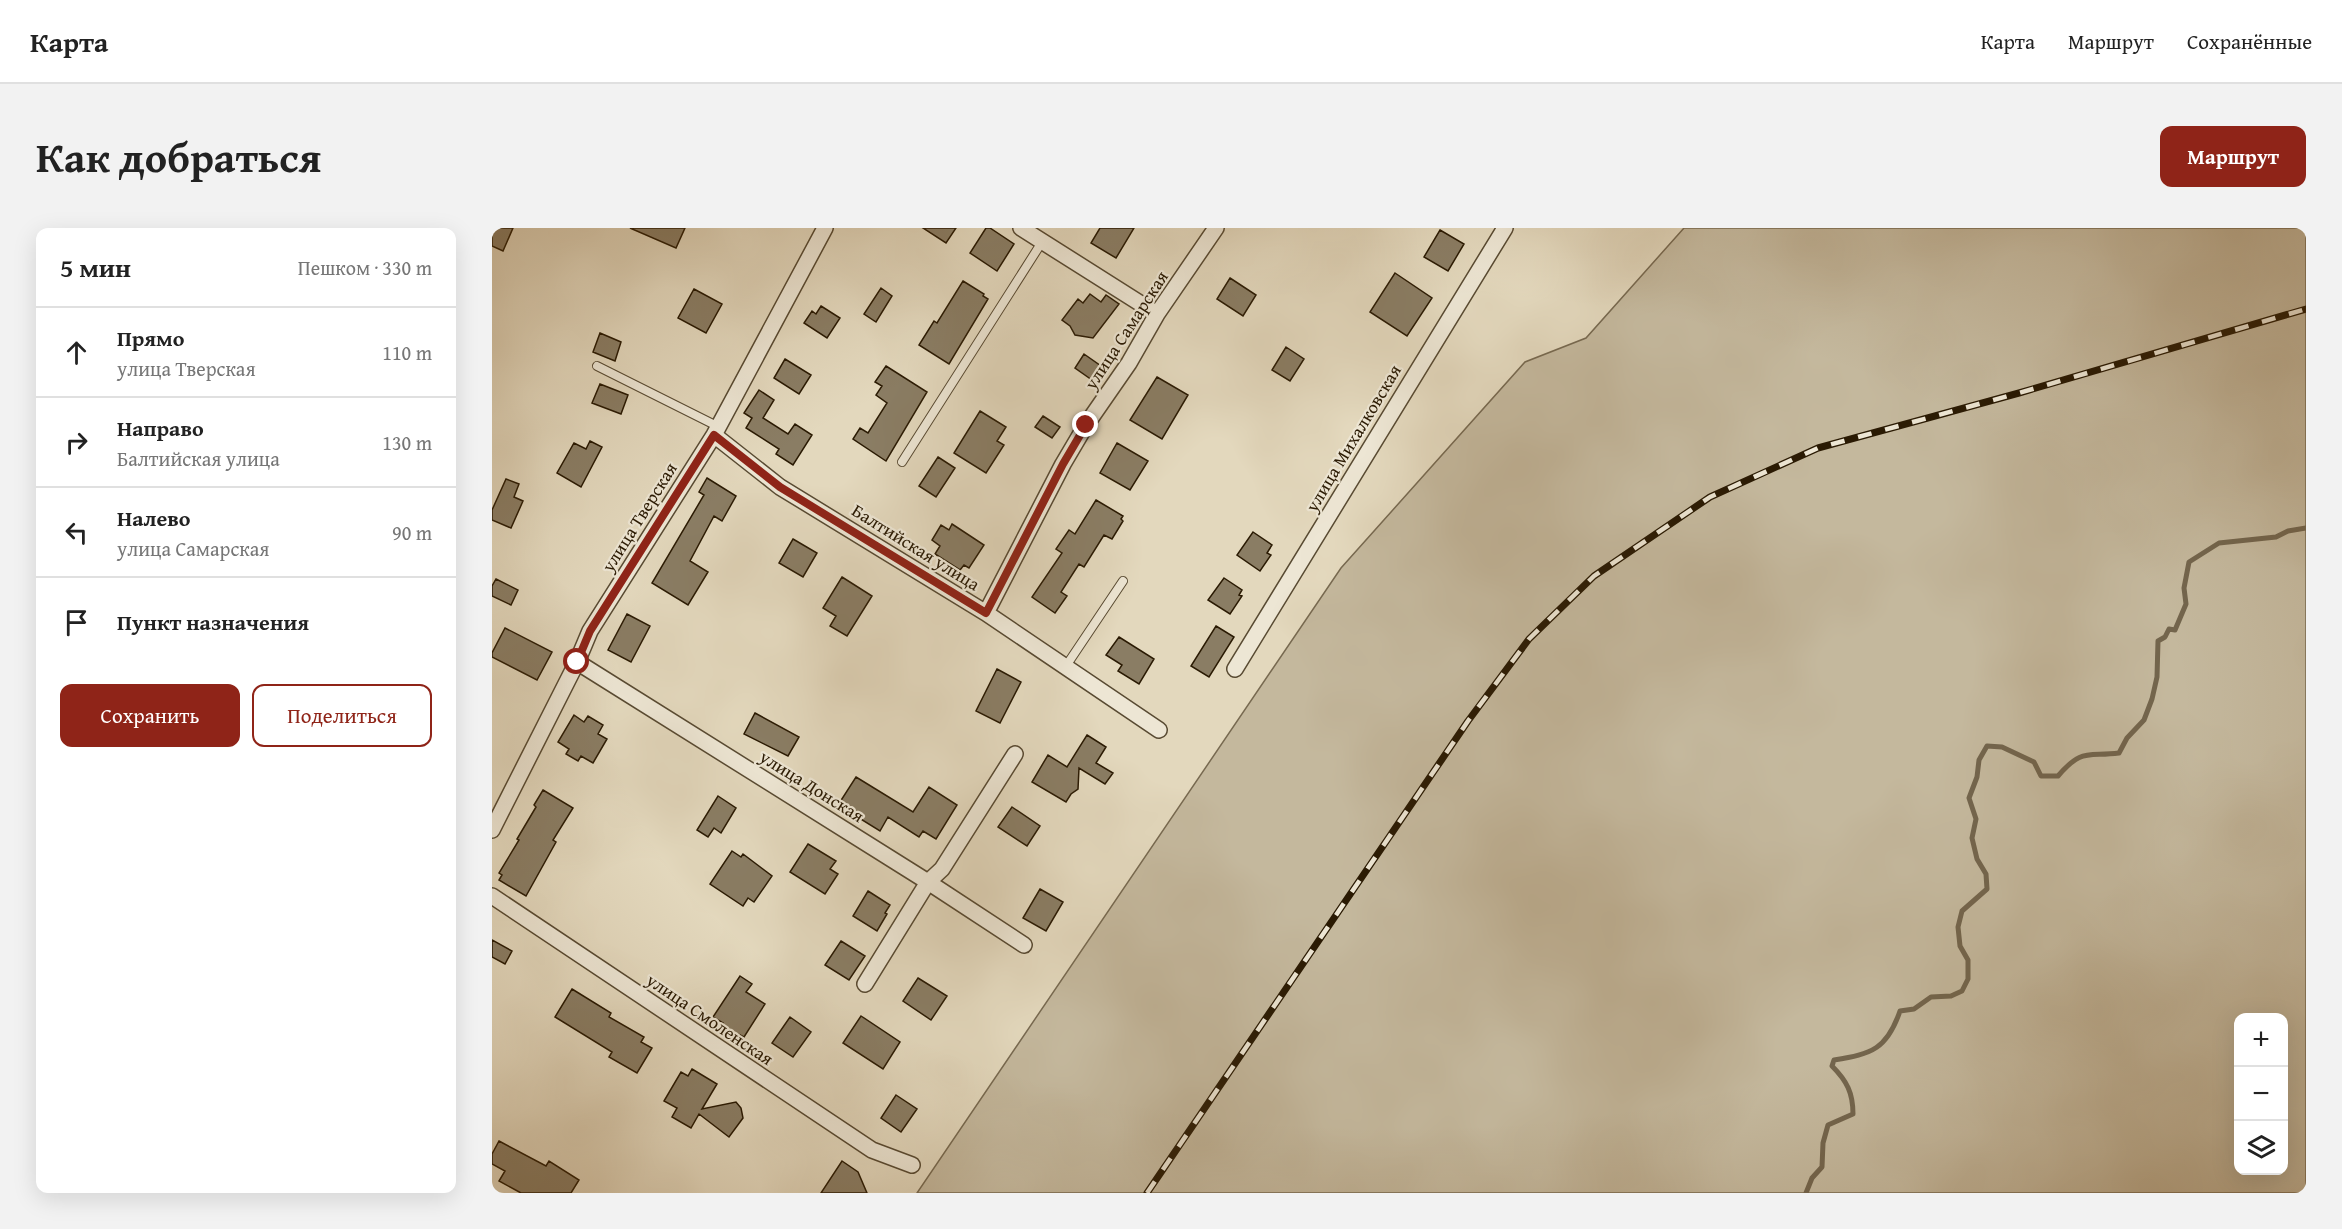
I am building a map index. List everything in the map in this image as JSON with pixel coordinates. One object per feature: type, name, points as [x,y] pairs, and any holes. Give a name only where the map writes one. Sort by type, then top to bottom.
[{"type":"street","name":"улица Тверская","points":[[492,830],[577,662],[590,631],[717,431],[825,228]]},
{"type":"street","points":[[1021,228],[1157,314]]},
{"type":"street","name":"улица Самарская","points":[[986,613],[1063,464],[1086,425],[1129,363],[1157,314],[1216,228]]},
{"type":"street","name":"улица Михалковская","points":[[1235,669],[1505,228]]},
{"type":"street","name":"Балтийская улица","points":[[717,431],[780,487],[986,613],[1159,730]]},
{"type":"street","name":"улица Донская","points":[[577,662],[928,882],[1024,945]]},
{"type":"street","points":[[865,984],[928,882],[942,868],[1015,754]]},
{"type":"street","name":"улица Смоленская","points":[[492,896],[872,1150],[912,1165]]},
{"type":"lane","points":[[902,462],[1042,242]]},
{"type":"lane","points":[[597,366],[717,431]]},
{"type":"lane","points":[[1066,666],[1123,581]]},
{"type":"shaded area","points":[[1684,228],[2306,228],[2306,1193],[917,1193],[1341,568],[1525,362],[1586,338]]},
{"type":"building","points":[[492,228],[513,228],[503,251],[492,246]]},
{"type":"building","points":[[630,228],[685,228],[676,248]]},
{"type":"building","points":[[923,228],[956,228],[946,243]]},
{"type":"building","points":[[986,228],[990,228],[1014,244],[997,271],[970,253]]},
{"type":"building","points":[[1100,228],[1134,228],[1116,258],[1091,243]]},
{"type":"building","points":[[1440,230],[1464,244],[1448,271],[1424,257]]},
{"type":"building","points":[[1395,273],[1432,298],[1407,336],[1370,312]]},
{"type":"building","points":[[1230,278],[1256,295],[1243,316],[1217,299]]},
{"type":"building","points":[[963,281],[988,299],[949,364],[919,345],[934,321],[937,323]]},
{"type":"building","points":[[881,288],[892,296],[876,322],[864,314]]},
{"type":"building","points":[[694,289],[722,304],[706,333],[678,318]]},
{"type":"building","points":[[1090,294],[1101,302],[1106,295],[1119,304],[1093,338],[1075,335],[1070,326],[1062,320],[1078,299],[1083,303]]},
{"type":"building","points":[[821,306],[840,318],[827,338],[804,323],[812,311],[816,314]]},
{"type":"building","points":[[600,333],[621,342],[615,361],[593,352]]},
{"type":"building","points":[[1286,347],[1304,359],[1290,381],[1272,370]]},
{"type":"building","points":[[1084,354],[1101,366],[1092,380],[1075,368]]},
{"type":"building","points":[[785,359],[811,375],[799,394],[774,378]]},
{"type":"building","points":[[886,366],[927,392],[886,461],[853,439],[860,428],[868,433],[887,403],[876,395],[882,386],[875,382]]},
{"type":"building","points":[[1157,377],[1188,395],[1162,439],[1130,420]]},
{"type":"building","points":[[600,384],[628,395],[621,414],[592,403]]},
{"type":"building","points":[[759,390],[774,400],[763,418],[788,434],[795,424],[812,435],[793,465],[776,454],[779,449],[746,428],[752,418],[744,413]]},
{"type":"building","points":[[980,411],[1006,427],[997,441],[1004,445],[986,473],[954,453]]},
{"type":"building","points":[[1043,416],[1060,427],[1052,438],[1035,427]]},
{"type":"building","points":[[590,441],[602,447],[581,487],[557,473],[574,443],[586,449]]},
{"type":"building","points":[[1117,443],[1148,461],[1130,490],[1100,473]]},
{"type":"building","points":[[938,457],[955,468],[936,497],[919,486]]},
{"type":"building","points":[[707,478],[736,496],[722,521],[714,516],[690,561],[708,572],[688,605],[652,583],[704,495],[699,492]]},
{"type":"building","points":[[506,479],[519,484],[514,497],[523,501],[511,528],[492,520],[492,510]]},
{"type":"building","points":[[1096,500],[1123,516],[1121,519],[1123,521],[1112,539],[1104,535],[1084,567],[1079,564],[1061,592],[1067,596],[1055,613],[1032,597],[1062,553],[1056,549],[1069,530],[1075,534]]},
{"type":"building","points":[[952,524],[984,545],[969,568],[964,565],[960,570],[935,554],[940,546],[932,540],[941,525],[949,530]]},
{"type":"building","points":[[1253,532],[1272,545],[1267,553],[1271,555],[1260,571],[1237,555]]},
{"type":"building","points":[[793,539],[817,553],[803,577],[779,563]]},
{"type":"building","points":[[842,577],[872,596],[847,636],[830,626],[836,616],[823,608]]},
{"type":"building","points":[[1224,578],[1242,590],[1239,595],[1242,596],[1230,614],[1208,600]]},
{"type":"building","points":[[496,579],[518,590],[511,605],[492,596],[492,586]]},
{"type":"building","points":[[627,614],[650,626],[631,662],[608,650]]},
{"type":"building","points":[[1216,626],[1234,637],[1209,677],[1191,666]]},
{"type":"building","points":[[505,628],[552,652],[537,680],[492,657]]},
{"type":"building","points":[[1119,637],[1154,659],[1139,684],[1118,671],[1122,665],[1106,655]]},
{"type":"building","points":[[997,669],[1021,682],[1000,723],[976,711]]},
{"type":"building","points":[[755,713],[799,737],[788,756],[744,734]]},
{"type":"building","points":[[574,715],[584,722],[588,716],[603,725],[598,734],[607,739],[593,763],[581,756],[578,761],[566,754],[569,749],[558,742]]},
{"type":"building","points":[[1087,735],[1106,747],[1096,763],[1113,773],[1105,784],[1079,768],[1078,789],[1066,802],[1032,782],[1048,755],[1067,767]]},
{"type":"building","points":[[856,777],[913,812],[929,787],[957,805],[936,839],[923,831],[919,837],[888,817],[880,831],[838,805]]},
{"type":"building","points":[[543,790],[573,808],[553,840],[556,842],[526,896],[499,880],[502,875],[499,873],[519,840],[517,839]]},
{"type":"building","points":[[718,796],[736,808],[721,833],[714,828],[708,837],[697,830]]},
{"type":"building","points":[[1012,807],[1040,826],[1027,846],[998,827]]},
{"type":"building","points":[[808,844],[836,861],[830,869],[838,874],[825,894],[790,872]]},
{"type":"building","points":[[732,851],[741,857],[743,854],[772,876],[754,902],[748,898],[743,906],[710,884]]},
{"type":"building","points":[[1040,889],[1063,902],[1046,931],[1023,918]]},
{"type":"building","points":[[868,891],[890,905],[877,931],[853,916]]},
{"type":"building","points":[[492,940],[512,951],[505,964],[492,957]]},
{"type":"building","points":[[841,941],[865,956],[849,980],[825,965]]},
{"type":"building","points":[[740,976],[752,984],[746,992],[765,1004],[744,1037],[738,1034],[735,1039],[719,1029],[723,1023],[713,1017]]},
{"type":"building","points":[[918,978],[947,996],[931,1020],[903,1001]]},
{"type":"building","points":[[572,989],[611,1013],[609,1017],[644,1037],[641,1042],[652,1048],[637,1073],[609,1057],[612,1052],[555,1017]]},
{"type":"building","points":[[861,1016],[900,1042],[883,1069],[843,1043]]},
{"type":"building","points":[[790,1017],[811,1032],[793,1057],[772,1043]]},
{"type":"building","points":[[692,1069],[717,1084],[702,1109],[736,1102],[741,1108],[743,1118],[729,1137],[699,1114],[691,1128],[672,1117],[677,1108],[664,1101],[681,1072],[688,1076]]},
{"type":"building","points":[[896,1095],[917,1109],[901,1132],[881,1118]]},
{"type":"building","points":[[499,1141],[546,1166],[549,1161],[579,1180],[571,1193],[521,1193],[499,1181],[505,1171],[492,1164],[492,1154]]},
{"type":"building","points":[[842,1161],[858,1172],[867,1193],[821,1193]]},
{"type":"waterway","points":[[1806,1193],[1812,1178],[1822,1167],[1823,1143],[1828,1125],[1853,1114],[1852,1100],[1845,1082],[1832,1066],[1834,1060],[1868,1052],[1890,1034],[1900,1011],[1914,1009],[1931,997],[1951,996],[1962,991],[1968,979],[1968,960],[1960,946],[1958,927],[1962,911],[1987,889],[1986,874],[1977,859],[1972,838],[1976,819],[1969,798],[1977,777],[1979,760],[1987,746],[2002,747],[2034,762],[2041,776],[2058,776],[2079,757],[2119,753],[2127,738],[2144,720],[2152,699],[2157,677],[2158,641],[2165,637],[2169,629],[2175,630],[2186,604],[2184,588],[2189,562],[2219,543],[2276,537],[2288,531],[2306,528]]},
{"type":"railway","points":[[1147,1193],[1468,721],[1529,639],[1594,576],[1710,497],[1818,448],[2019,393],[2306,309]]},
{"type":"route","points":[[577,662],[590,631],[714,435],[780,487],[986,613],[1063,464],[1086,425]]}]
